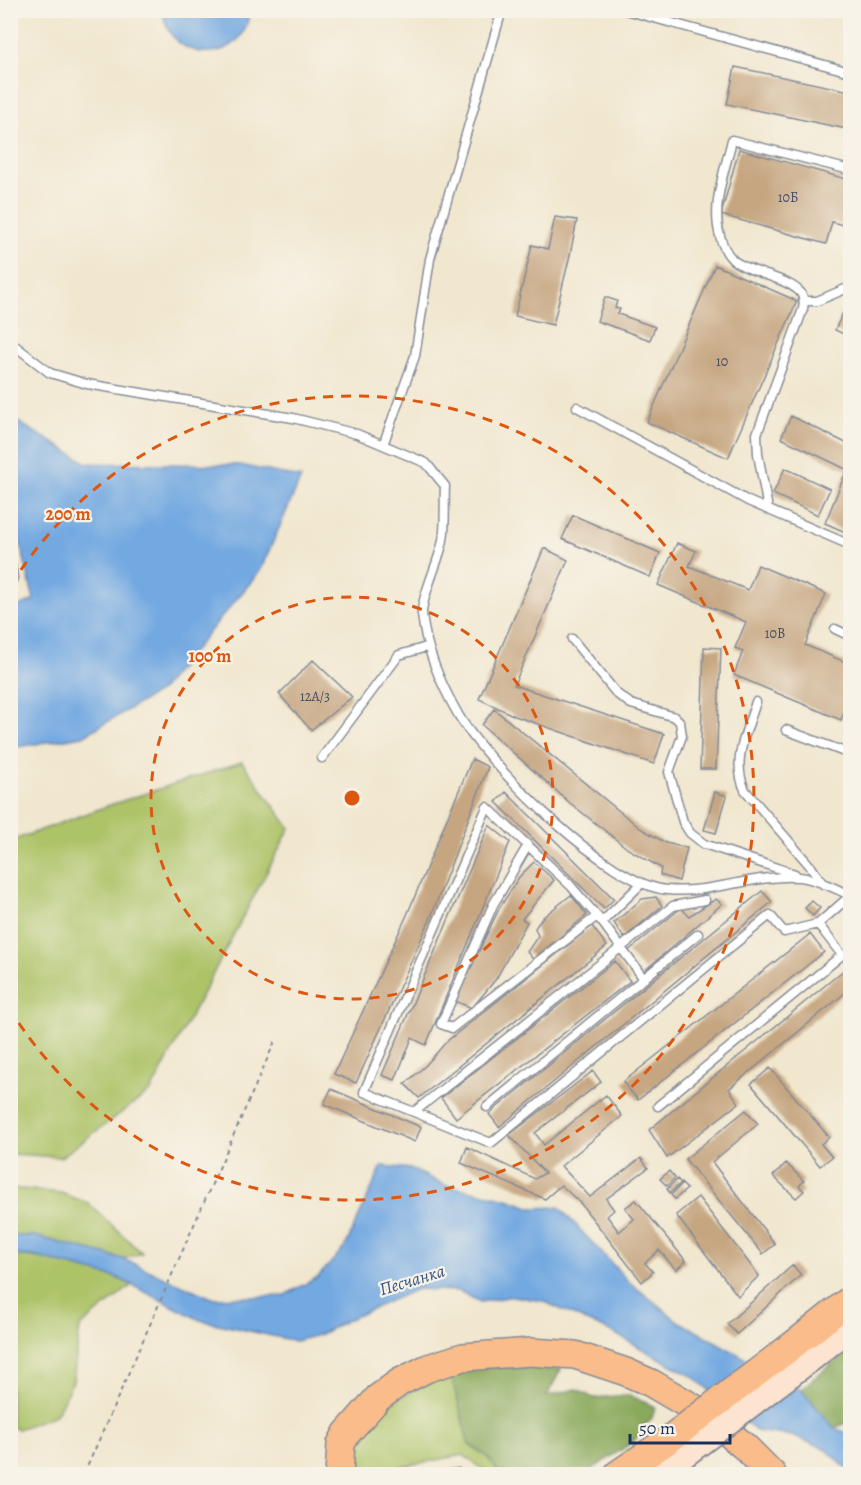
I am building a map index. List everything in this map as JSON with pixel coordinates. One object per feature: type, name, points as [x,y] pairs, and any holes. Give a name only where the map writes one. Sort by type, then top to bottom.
[{"type":"highway","points":[[618,1474],[679,1446],[806,1350],[850,1300]]},
{"type":"highway","points":[[339,1474],[341,1444],[360,1416],[378,1398],[400,1382],[428,1368],[463,1357],[488,1353],[531,1352],[575,1355],[651,1383],[711,1418],[772,1474]]},
{"type":"main road","points":[[806,1350],[850,1329]]},
{"type":"main road","points":[[326,1474],[341,1444]]},
{"type":"main road","points":[[658,1474],[679,1446]]},
{"type":"lane","points":[[383,445],[415,356],[430,259],[502,10]]},
{"type":"lane","points":[[625,10],[850,72]]},
{"type":"lane","points":[[768,510],[758,454],[757,434],[804,302],[801,292],[734,260],[726,251],[720,236],[717,210],[732,140],[850,170]]},
{"type":"lane","points":[[804,302],[817,301],[850,287]]},
{"type":"lane","points":[[10,342],[50,373],[87,384],[293,418],[357,434],[426,463],[445,486],[443,540],[422,611],[427,646],[440,680],[479,744],[552,821],[619,872],[641,884],[668,890],[801,876]]},
{"type":"lane","points":[[577,407],[748,501],[850,545]]},
{"type":"lane","points":[[10,556],[13,578],[10,584]]},
{"type":"lane","points":[[835,629],[850,636]]},
{"type":"lane","points":[[572,639],[617,694],[630,704],[675,717],[680,722],[682,736],[669,772],[683,822],[690,833],[704,844],[850,895],[818,924],[784,932],[770,915],[491,1143],[364,1092],[487,807],[570,885],[644,979]]},
{"type":"lane","points":[[322,758],[399,655],[427,646]]},
{"type":"lane","points":[[756,702],[738,757],[740,780],[745,790],[823,884]]},
{"type":"lane","points":[[786,730],[850,754]]},
{"type":"lane","points":[[528,845],[493,904],[441,1024],[452,1028],[599,919],[641,884]]},
{"type":"lane","points":[[414,1112],[673,906],[705,900]]},
{"type":"lane","points":[[658,1106],[842,955],[818,924]]},
{"type":"lane","points":[[487,1107],[698,934]]},
{"type":"path","points":[[84,1474],[276,1039]]},
{"type":"path","points":[[10,1473],[16,1474]]},
{"type":"green space","points":[[242,762],[290,828],[151,1091],[61,1157],[11,1154],[11,841],[110,805]]},
{"type":"green space","points":[[11,1188],[61,1193],[88,1203],[142,1253],[123,1259],[34,1236],[11,1236]]},
{"type":"green space","points":[[11,1255],[73,1265],[120,1279],[132,1285],[80,1327],[73,1381],[56,1415],[18,1429],[11,1427]]},
{"type":"green space","points":[[850,1348],[850,1421],[834,1428],[801,1389]]},
{"type":"green space","points":[[470,1365],[561,1369],[547,1396],[577,1389],[593,1398],[629,1395],[655,1407],[652,1418],[633,1442],[585,1474],[500,1474],[486,1455],[469,1445],[450,1371]]},
{"type":"green space","points":[[450,1371],[469,1445],[486,1455],[500,1474],[489,1474],[463,1455],[378,1471],[350,1461],[352,1443],[389,1403]]},
{"type":"water","points":[[163,10],[249,10],[245,28],[236,42],[223,50],[208,52],[192,50],[178,42],[168,29]]},
{"type":"water","points":[[11,418],[87,463],[240,465],[301,478],[260,571],[160,691],[83,736],[11,748],[11,609],[34,600],[11,504]]},
{"type":"water","name":"Песчанка","points":[[382,1166],[411,1169],[445,1185],[508,1199],[532,1208],[559,1207],[628,1281],[678,1321],[801,1389],[834,1428],[850,1434],[850,1472],[826,1449],[792,1436],[756,1431],[694,1377],[617,1335],[543,1301],[513,1296],[480,1302],[459,1291],[417,1289],[319,1335],[295,1341],[200,1320],[118,1278],[33,1256],[11,1255],[11,1236],[34,1236],[123,1259],[212,1298],[283,1296],[318,1277],[345,1247]]},
{"type":"building","points":[[735,67],[850,91],[847,129],[727,104]]},
{"type":"building","points":[[739,149],[850,180],[850,227],[832,222],[826,244],[721,215]]},
{"type":"building","points":[[555,217],[577,220],[553,325],[515,316],[532,245],[548,249]]},
{"type":"building","points":[[715,265],[797,301],[728,458],[647,422]]},
{"type":"building","points":[[605,297],[617,301],[615,308],[620,309],[618,314],[655,327],[650,340],[597,321]]},
{"type":"building","points":[[846,306],[850,308],[850,337],[835,330]]},
{"type":"building","points":[[791,416],[850,445],[850,471],[781,438]]},
{"type":"building","points":[[785,468],[830,489],[818,515],[773,494]]},
{"type":"building","points":[[846,472],[850,473],[850,534],[825,523]]},
{"type":"building","points":[[573,515],[660,553],[650,577],[562,539]]},
{"type":"building","points":[[677,543],[696,551],[689,566],[748,590],[758,565],[826,594],[805,645],[850,664],[850,697],[841,720],[734,675],[743,651],[735,648],[746,622],[658,585]]},
{"type":"building","points":[[544,548],[568,560],[514,685],[664,734],[654,764],[515,716],[479,699]]},
{"type":"building","points":[[704,647],[721,648],[716,769],[700,769]]},
{"type":"building","points":[[313,660],[352,697],[311,730],[279,694]]},
{"type":"building","points":[[494,709],[640,828],[666,843],[687,848],[679,881],[660,875],[661,868],[628,849],[570,803],[482,725]]},
{"type":"building","points":[[472,759],[488,767],[429,922],[356,1083],[334,1074],[407,915]]},
{"type":"building","points":[[506,792],[614,899],[604,909],[496,802]]},
{"type":"building","points":[[715,792],[727,796],[716,833],[704,830]]},
{"type":"building","points":[[489,825],[510,842],[426,1045],[412,1038],[395,1080],[382,1075]]},
{"type":"building","points":[[534,862],[554,880],[522,919],[527,922],[496,979],[472,1008],[455,1001],[499,909],[519,877]]},
{"type":"building","points":[[762,891],[772,902],[499,1127],[489,1114]]},
{"type":"building","points":[[571,895],[587,915],[533,959],[527,952],[538,936],[535,928],[542,918]]},
{"type":"building","points":[[656,897],[662,906],[624,938],[614,923],[642,899]]},
{"type":"building","points":[[716,899],[722,904],[644,971],[627,952],[681,908],[689,916]]},
{"type":"building","points":[[812,901],[820,908],[813,916],[805,908]]},
{"type":"building","points":[[592,926],[607,946],[419,1098],[405,1084],[447,1041]]},
{"type":"building","points":[[810,934],[824,952],[638,1100],[623,1082]]},
{"type":"building","points":[[615,961],[630,981],[456,1118],[441,1098]]},
{"type":"building","points":[[850,965],[850,989],[729,1089],[739,1103],[667,1158],[649,1130]]},
{"type":"building","points":[[770,1068],[829,1137],[821,1144],[832,1157],[820,1166],[751,1084]]},
{"type":"building","points":[[593,1071],[601,1082],[535,1133],[544,1145],[606,1095],[622,1116],[561,1166],[590,1197],[641,1158],[648,1168],[606,1199],[614,1210],[607,1216],[619,1232],[634,1219],[625,1208],[636,1200],[686,1261],[676,1270],[659,1250],[645,1263],[653,1272],[642,1282],[581,1204],[561,1185],[545,1199],[461,1163],[467,1147],[535,1179],[545,1173],[509,1135]]},
{"type":"building","points":[[331,1089],[421,1127],[415,1142],[324,1104]]},
{"type":"building","points":[[746,1110],[758,1124],[712,1162],[775,1244],[763,1254],[685,1159]]},
{"type":"building","points":[[786,1163],[804,1181],[799,1186],[804,1191],[796,1198],[773,1176]]},
{"type":"building","points":[[669,1171],[675,1178],[667,1186],[660,1179]]},
{"type":"building","points":[[677,1179],[681,1183],[670,1193],[667,1189]]},
{"type":"building","points":[[682,1184],[687,1189],[675,1199],[671,1195]]},
{"type":"building","points":[[698,1197],[759,1276],[738,1296],[676,1215]]},
{"type":"building","points":[[793,1265],[801,1275],[737,1334],[727,1324]]},
{"type":"building","points":[[459,1468],[460,1474],[428,1474],[428,1473]]}]
